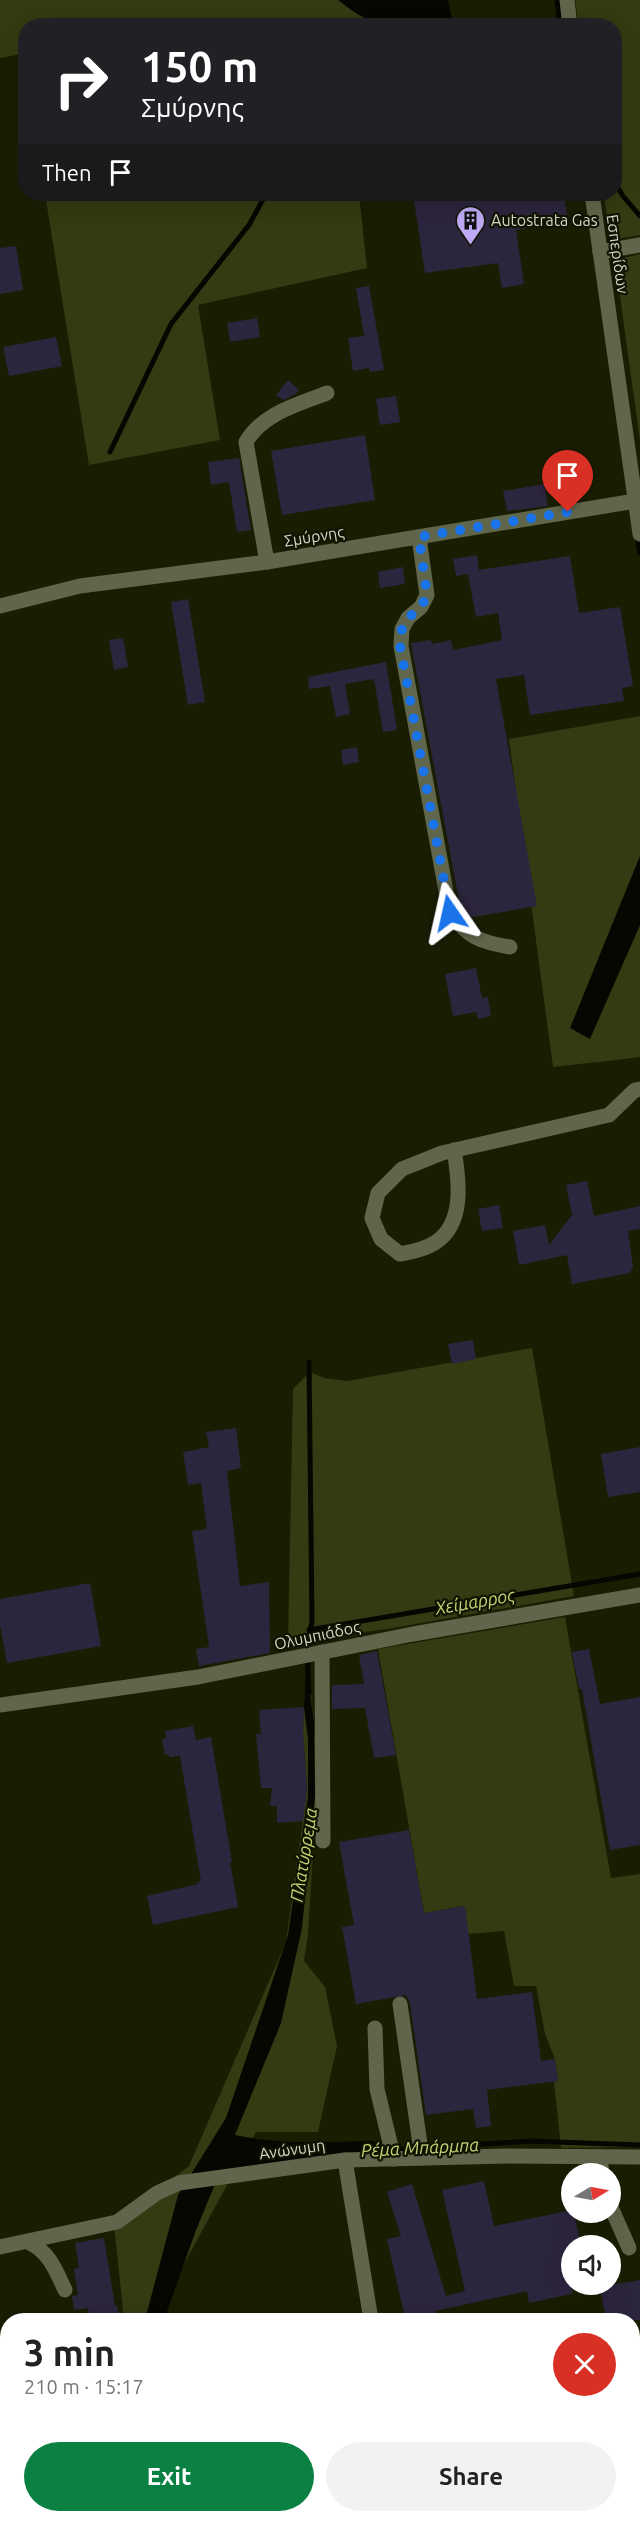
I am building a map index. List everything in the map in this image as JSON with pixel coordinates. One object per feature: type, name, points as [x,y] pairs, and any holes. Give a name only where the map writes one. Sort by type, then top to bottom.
[{"type":"street","points":[[567,0],[569,18]]},
{"type":"street","name":"Εσπερίδων","points":[[593,201],[640,534]]},
{"type":"street","points":[[600,252],[640,246]]},
{"type":"street","points":[[267,562],[246,442],[252,431],[270,417],[327,393]]},
{"type":"street","name":"Σμύρνης","points":[[0,606],[80,586],[267,562],[635,501]]},
{"type":"street","points":[[419,537],[427,595],[421,607],[408,618],[402,629],[400,646],[450,913],[463,931],[483,943],[510,947]]},
{"type":"street","points":[[454,1150],[460,1180],[457,1207],[448,1229],[436,1242],[415,1251],[400,1254],[381,1239],[372,1218],[378,1193],[402,1169],[454,1150],[609,1114],[635,1090],[640,1089]]},
{"type":"street","name":"Ολυμπιάδος","points":[[0,1705],[198,1677],[413,1634],[640,1595]]},
{"type":"street","points":[[322,1652],[323,1841]]},
{"type":"street","points":[[400,2004],[422,2158]]},
{"type":"street","points":[[375,2028],[377,2089],[394,2159]]},
{"type":"street","points":[[600,2157],[601,2163]]},
{"type":"street","name":"Ανώνυμη","points":[[0,2247],[117,2222],[157,2193],[180,2183],[222,2177],[345,2160],[640,2157]]},
{"type":"street","points":[[345,2160],[370,2313]]},
{"type":"street","points":[[618,2223],[629,2248]]},
{"type":"street","points":[[30,2242],[42,2248],[65,2290]]},
{"type":"green space","points":[[0,0],[446,0],[450,18],[18,18],[18,55],[0,58]]},
{"type":"green space","points":[[575,0],[640,0],[640,235],[610,240],[605,201],[622,201],[622,18],[578,18]]},
{"type":"green space","points":[[46,201],[360,201],[367,268],[198,305],[220,440],[89,465]]},
{"type":"green space","points":[[640,254],[640,441],[615,260]]},
{"type":"green space","points":[[640,716],[640,1057],[599,1062],[598,1064],[597,1062],[553,1067],[509,739]]},
{"type":"green space","points":[[532,1348],[574,1596],[387,1629],[288,1642],[293,1389],[310,1372],[324,1378],[347,1381]]},
{"type":"green space","points":[[565,1617],[611,1878],[640,1874],[640,2147],[561,2148],[554,2082],[558,2081],[555,2059],[545,2034],[536,1986],[514,1986],[504,1931],[468,1934],[464,1906],[424,1913],[378,1649]]},
{"type":"green space","points":[[308,1662],[318,1772],[308,1933],[304,1961],[325,1987],[337,2046],[318,2132],[256,2132],[159,2313],[123,2313],[114,2224],[189,2166],[286,1942],[307,1789],[303,1731],[306,1663]]},
{"type":"water","points":[[338,0],[448,0],[452,18],[365,18]]},
{"type":"water","points":[[640,856],[640,925],[590,1039],[570,1028]]},
{"type":"water","points":[[306,1663],[314,1723],[315,1795],[302,1928],[281,2023],[235,2135],[286,2142],[373,2141],[384,2150],[311,2155],[220,2172],[196,2230],[166,2313],[147,2313],[178,2195],[226,2118],[288,1935],[308,1797],[308,1739],[304,1707]]},
{"type":"building","name":"Autostrata Gas","points":[[414,201],[565,201],[568,222],[516,230],[524,284],[502,288],[498,263],[425,273]]},
{"type":"building","points":[[16,246],[23,290],[0,294],[0,248]]},
{"type":"building","points":[[369,286],[384,370],[370,372],[369,368],[353,371],[348,338],[364,336],[356,288]]},
{"type":"building","points":[[257,318],[260,337],[230,342],[227,323]]},
{"type":"building","points":[[56,337],[62,366],[9,376],[3,347]]},
{"type":"building","points":[[288,380],[299,390],[296,394],[283,400],[276,395]]},
{"type":"building","points":[[396,396],[400,422],[380,425],[376,399]]},
{"type":"building","points":[[365,435],[375,500],[282,515],[271,451]]},
{"type":"building","points":[[239,458],[251,530],[237,532],[229,482],[211,485],[208,462]]},
{"type":"building","points":[[544,484],[548,506],[507,511],[503,491]]},
{"type":"building","points":[[477,555],[479,570],[570,556],[579,613],[620,607],[633,686],[622,688],[624,701],[530,715],[524,675],[496,679],[537,906],[467,918],[461,911],[411,643],[431,640],[432,644],[451,640],[453,650],[502,640],[498,613],[476,617],[468,574],[456,576],[453,559]]},
{"type":"building","points":[[403,567],[405,584],[380,588],[378,572]]},
{"type":"building","points":[[188,599],[205,702],[188,705],[171,602]]},
{"type":"building","points":[[123,638],[128,667],[114,670],[109,640]]},
{"type":"building","points":[[386,662],[397,730],[383,732],[374,679],[345,684],[350,714],[336,717],[330,686],[309,689],[308,677]]},
{"type":"building","points":[[357,747],[359,762],[343,765],[341,750]]},
{"type":"building","points":[[476,968],[482,998],[488,997],[491,1016],[478,1019],[476,1012],[453,1016],[445,974]]},
{"type":"building","points":[[587,1181],[594,1216],[640,1206],[640,1229],[628,1231],[633,1267],[630,1273],[572,1284],[567,1255],[519,1265],[513,1231],[545,1225],[549,1245],[572,1215],[566,1185]]},
{"type":"building","points":[[499,1205],[503,1228],[482,1231],[478,1209]]},
{"type":"building","points":[[473,1340],[476,1359],[452,1364],[448,1344]]},
{"type":"building","points":[[236,1428],[241,1468],[227,1471],[240,1586],[269,1582],[270,1653],[199,1666],[196,1649],[209,1647],[192,1531],[207,1529],[201,1483],[188,1485],[183,1452],[209,1447],[206,1432]]},
{"type":"building","points":[[640,1447],[640,1492],[608,1497],[601,1454]]},
{"type":"building","points":[[90,1583],[101,1646],[7,1663],[0,1625],[0,1599]]},
{"type":"building","points":[[589,1649],[600,1704],[640,1697],[640,1845],[610,1850],[582,1689],[579,1689],[572,1652]]},
{"type":"building","points":[[377,1651],[396,1755],[374,1758],[365,1708],[332,1709],[332,1685],[364,1684],[359,1655]]},
{"type":"building","points":[[304,1707],[303,1731],[307,1789],[303,1821],[277,1823],[277,1806],[270,1806],[272,1788],[261,1788],[256,1734],[261,1734],[259,1710]]},
{"type":"building","points":[[193,1726],[196,1740],[211,1737],[238,1907],[153,1925],[147,1896],[198,1884],[201,1881],[180,1756],[165,1755],[162,1739],[166,1739],[165,1731]]},
{"type":"building","points":[[409,1830],[424,1913],[465,1906],[477,1999],[532,1992],[541,2061],[555,2059],[558,2081],[487,2090],[491,2126],[476,2128],[473,2109],[426,2115],[410,2003],[406,1995],[356,2004],[342,1927],[354,1925],[339,1842]]},
{"type":"building","points":[[484,2181],[494,2226],[561,2212],[561,2223],[576,2223],[579,2235],[561,2235],[561,2295],[567,2295],[529,2303],[527,2291],[435,2311],[436,2313],[404,2313],[387,2239],[401,2236],[387,2192],[412,2184],[446,2296],[465,2291],[442,2190]]},
{"type":"building","points":[[104,2238],[115,2306],[117,2305],[119,2313],[89,2313],[88,2308],[74,2310],[72,2296],[78,2295],[74,2269],[79,2268],[75,2243]]},
{"type":"building","points":[[640,2280],[640,2313],[605,2313],[601,2295],[621,2295],[621,2283]]},
{"type":"waterway","points":[[557,0],[559,18]]},
{"type":"waterway","points":[[622,194],[640,216]]},
{"type":"waterway","points":[[110,452],[171,324],[249,225],[262,201]]},
{"type":"waterway","points":[[637,534],[640,553]]},
{"type":"waterway","name":"Πλατύρρεμα","points":[[309,1362],[312,1622],[308,1648],[309,1693]]},
{"type":"waterway","name":"Χείμαρρος","points":[[309,1630],[640,1574]]},
{"type":"waterway","name":"Ρέμα Μπάρμπα","points":[[393,2150],[530,2141],[640,2145]]},
{"type":"waterway","name":"Ρέμα Μπάρμπα","points":[[265,2164],[311,2155],[348,2152]]},
{"type":"place","name":"Autostrata Gas","points":[[470,246]]},
{"type":"route","points":[[450,913],[400,646],[402,629],[408,618],[421,607],[427,595],[427,581],[419,537],[568,512]]}]
